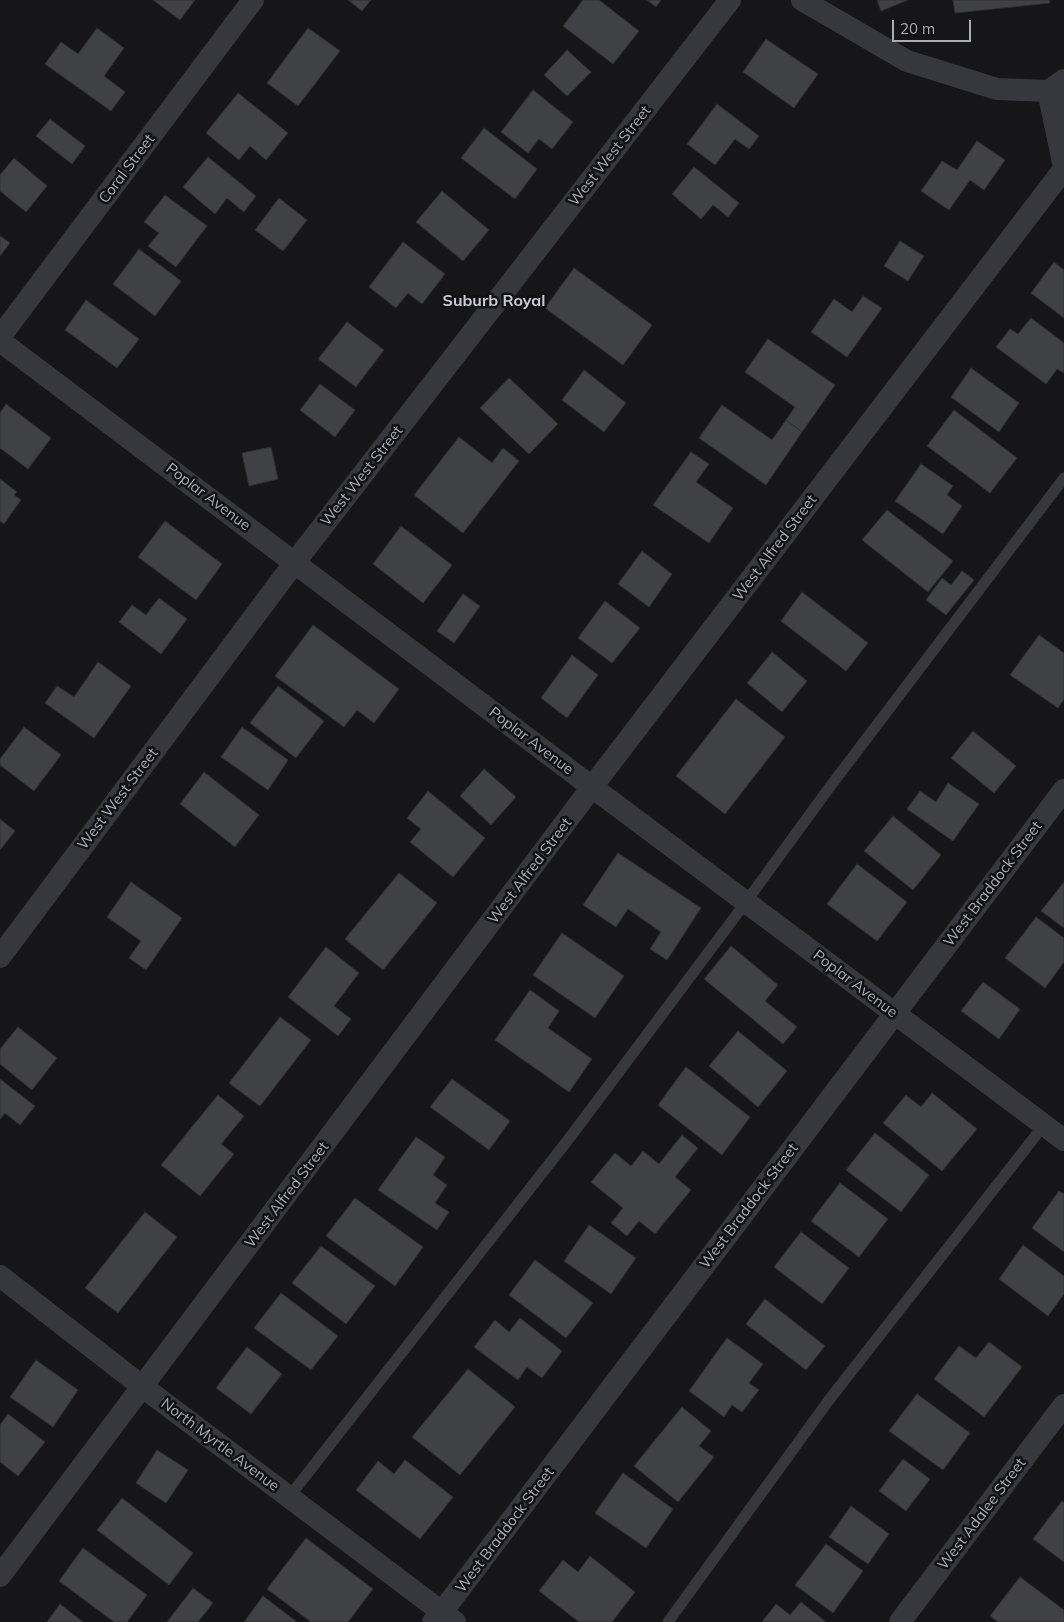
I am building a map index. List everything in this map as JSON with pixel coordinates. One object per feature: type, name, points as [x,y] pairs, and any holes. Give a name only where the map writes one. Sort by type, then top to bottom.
[{"type":"street","name":"Coral Street","points":[[0,339],[253,0]]},
{"type":"street","name":"West West Street","points":[[0,957],[295,562],[730,0]]},
{"type":"street","points":[[802,0],[907,61],[997,89],[1059,92]]},
{"type":"street","name":"West Alfred Street","points":[[0,1576],[592,788],[1064,168],[1059,92]]},
{"type":"street","name":"Poplar Avenue","points":[[0,339],[592,788],[1064,1140]]},
{"type":"street","name":"West Braddock Street","points":[[443,1619],[894,1014],[1064,790]]},
{"type":"street","name":"North Myrtle Avenue","points":[[0,1276],[289,1497],[443,1619]]},
{"type":"street","name":"West Adalee Street","points":[[900,1622],[1064,1405]]},
{"type":"lane","points":[[289,1497],[571,1136],[829,788],[1064,478]]},
{"type":"lane","points":[[668,1622],[829,1400],[1044,1125]]},
{"type":"building","points":[[153,0],[195,0],[180,20]]},
{"type":"building","points":[[348,0],[371,0],[362,11]]},
{"type":"building","points":[[583,0],[599,0],[639,31],[613,64],[563,26]]},
{"type":"building","points":[[647,0],[661,0],[656,7]]},
{"type":"building","points":[[877,0],[908,0],[881,11]]},
{"type":"building","points":[[953,0],[1049,0],[1050,3],[955,13]]},
{"type":"building","points":[[97,28],[124,48],[104,76],[125,92],[111,111],[45,64],[61,42],[78,54]]},
{"type":"building","points":[[308,28],[340,51],[298,106],[267,83]]},
{"type":"building","points":[[766,39],[818,74],[794,108],[743,72]]},
{"type":"building","points":[[567,50],[591,72],[567,96],[544,75]]},
{"type":"building","points":[[533,90],[573,122],[552,149],[539,139],[528,153],[501,132]]},
{"type":"building","points":[[238,93],[288,133],[266,160],[250,146],[239,160],[206,133]]},
{"type":"building","points":[[717,104],[759,136],[749,149],[735,139],[715,165],[687,144]]},
{"type":"building","points":[[50,119],[85,146],[72,164],[36,136]]},
{"type":"building","points":[[484,128],[537,169],[515,199],[461,158]]},
{"type":"building","points":[[977,141],[1005,160],[984,190],[970,180],[949,210],[921,191],[942,161],[957,170]]},
{"type":"building","points":[[208,157],[256,196],[244,212],[227,198],[215,214],[183,187]]},
{"type":"building","points":[[14,158],[47,186],[26,212],[0,191],[0,175]]},
{"type":"building","points":[[694,167],[739,203],[728,217],[713,205],[701,219],[672,194]]},
{"type":"building","points":[[442,191],[489,230],[463,261],[416,222]]},
{"type":"building","points":[[165,195],[207,226],[176,267],[148,246],[159,233],[144,222]]},
{"type":"building","points":[[279,198],[307,220],[283,251],[255,230]]},
{"type":"building","points":[[0,236],[10,243],[0,256]]},
{"type":"building","points":[[900,241],[924,256],[908,281],[884,266]]},
{"type":"building","points":[[403,242],[445,274],[422,304],[408,293],[396,308],[369,287]]},
{"type":"building","points":[[139,249],[181,281],[155,316],[113,284]]},
{"type":"building","points":[[1054,262],[1064,270],[1064,318],[1031,293]]},
{"type":"building","points":[[574,268],[652,325],[623,365],[545,308]]},
{"type":"building","points":[[863,296],[882,308],[847,357],[811,332],[834,299],[852,312]]},
{"type":"building","points":[[86,300],[139,339],[117,368],[65,330]]},
{"type":"building","points":[[1031,318],[1064,343],[1064,373],[1057,369],[1046,384],[996,347],[1010,329],[1018,334]]},
{"type":"building","points":[[347,322],[384,350],[356,387],[318,359]]},
{"type":"building","points":[[768,339],[835,385],[802,432],[786,420],[795,407],[745,372]]},
{"type":"building","points":[[971,368],[1019,403],[999,432],[951,397]]},
{"type":"building","points":[[584,370],[626,403],[604,432],[562,400]]},
{"type":"building","points":[[509,378],[558,424],[529,454],[480,408]]},
{"type":"building","points":[[320,384],[355,410],[335,437],[300,410]]},
{"type":"building","points":[[6,404],[51,438],[28,469],[0,448],[0,413]]},
{"type":"building","points":[[722,405],[772,440],[786,420],[802,432],[766,485],[699,438]]},
{"type":"building","points":[[954,410],[1017,458],[990,493],[927,446]]},
{"type":"building","points":[[459,437],[492,463],[503,448],[519,461],[463,533],[414,495]]},
{"type":"building","points":[[271,447],[278,479],[249,486],[242,453]]},
{"type":"building","points":[[691,452],[709,464],[696,482],[733,508],[709,543],[653,505]]},
{"type":"building","points":[[921,464],[953,486],[947,495],[962,506],[943,534],[895,501]]},
{"type":"building","points":[[0,479],[17,492],[14,495],[21,500],[4,524],[0,521]]},
{"type":"building","points":[[887,510],[953,561],[928,592],[862,540]]},
{"type":"building","points":[[165,521],[222,564],[196,600],[138,557]]},
{"type":"building","points":[[401,526],[452,565],[423,603],[373,564]]},
{"type":"building","points":[[642,551],[672,574],[649,607],[618,584]]},
{"type":"building","points":[[962,571],[974,580],[946,615],[926,600],[942,578],[951,585]]},
{"type":"building","points":[[802,592],[868,643],[846,671],[781,621]]},
{"type":"building","points":[[463,594],[480,606],[454,643],[437,631]]},
{"type":"building","points":[[159,598],[187,619],[161,654],[119,622],[132,605],[146,615]]},
{"type":"building","points":[[605,601],[640,628],[612,663],[578,638]]},
{"type":"building","points":[[313,625],[399,689],[374,723],[357,710],[344,727],[275,676]]},
{"type":"building","points":[[1039,635],[1064,653],[1064,699],[1058,708],[1010,675]]},
{"type":"building","points":[[772,652],[807,681],[782,712],[747,683]]},
{"type":"building","points":[[572,655],[598,675],[567,718],[541,698]]},
{"type":"building","points":[[98,662],[131,686],[94,738],[45,703],[57,686],[74,697]]},
{"type":"building","points":[[278,686],[324,721],[296,758],[250,723]]},
{"type":"building","points":[[736,699],[785,737],[725,814],[676,776]]},
{"type":"building","points":[[24,727],[61,755],[34,791],[0,765],[0,759]]},
{"type":"building","points":[[242,727],[288,760],[268,790],[221,757]]},
{"type":"building","points":[[973,731],[1016,766],[994,793],[951,758]]},
{"type":"building","points":[[484,769],[516,797],[491,825],[460,796]]},
{"type":"building","points":[[204,772],[259,815],[235,847],[180,804]]},
{"type":"building","points":[[948,783],[979,804],[953,841],[907,809],[920,791],[936,802]]},
{"type":"building","points":[[428,791],[485,838],[453,877],[410,842],[421,829],[407,818]]},
{"type":"building","points":[[893,816],[941,855],[913,890],[864,851]]},
{"type":"building","points":[[0,819],[15,831],[0,850]]},
{"type":"building","points":[[618,853],[701,908],[667,960],[650,949],[661,932],[628,909],[616,927],[583,905]]},
{"type":"building","points":[[857,864],[907,902],[877,941],[827,904]]},
{"type":"building","points":[[399,873],[437,903],[383,970],[345,939]]},
{"type":"building","points":[[131,882],[182,918],[146,970],[129,958],[141,941],[107,917]]},
{"type":"building","points":[[1064,882],[1064,928],[1041,911]]},
{"type":"building","points":[[1036,917],[1064,938],[1064,962],[1045,988],[1005,958]]},
{"type":"building","points":[[562,933],[624,976],[595,1018],[533,975]]},
{"type":"building","points":[[731,946],[778,985],[765,1001],[797,1027],[783,1044],[704,979]]},
{"type":"building","points":[[326,947],[359,973],[334,1006],[351,1019],[338,1036],[288,997]]},
{"type":"building","points":[[983,982],[1020,1009],[999,1039],[961,1011]]},
{"type":"building","points":[[530,990],[559,1011],[548,1028],[592,1059],[569,1092],[495,1040]]},
{"type":"building","points":[[280,1017],[311,1040],[260,1106],[229,1083]]},
{"type":"building","points":[[18,1027],[57,1058],[32,1090],[0,1064],[0,1049]]},
{"type":"building","points":[[738,1031],[787,1071],[758,1107],[709,1066]]},
{"type":"building","points":[[686,1067],[750,1117],[722,1155],[658,1105]]},
{"type":"building","points":[[0,1079],[35,1106],[20,1125],[5,1113],[0,1119]]},
{"type":"building","points":[[452,1079],[510,1121],[489,1150],[430,1107]]},
{"type":"building","points":[[932,1093],[977,1129],[942,1171],[883,1123],[906,1095],[921,1107]]},
{"type":"building","points":[[218,1095],[244,1116],[221,1144],[234,1154],[200,1196],[161,1165]]},
{"type":"building","points":[[875,1133],[929,1175],[901,1212],[846,1170]]},
{"type":"building","points":[[682,1135],[698,1148],[675,1177],[691,1190],[655,1234],[639,1221],[627,1236],[611,1223],[623,1208],[591,1182],[615,1153],[631,1166],[643,1151],[659,1164]]},
{"type":"building","points":[[416,1137],[445,1157],[433,1175],[447,1185],[435,1203],[449,1212],[437,1230],[378,1190]]},
{"type":"building","points":[[840,1183],[888,1219],[859,1257],[811,1221]]},
{"type":"building","points":[[1059,1191],[1064,1194],[1064,1252],[1032,1228]]},
{"type":"building","points":[[355,1198],[423,1247],[395,1286],[326,1236]]},
{"type":"building","points":[[145,1212],[177,1237],[118,1313],[85,1288]]},
{"type":"building","points":[[589,1225],[636,1258],[611,1294],[564,1261]]},
{"type":"building","points":[[801,1232],[849,1268],[822,1304],[774,1267]]},
{"type":"building","points":[[1023,1245],[1064,1276],[1064,1294],[1048,1316],[999,1279]]},
{"type":"building","points":[[321,1246],[375,1286],[346,1324],[292,1283]]},
{"type":"building","points":[[535,1260],[593,1303],[566,1338],[509,1295]]},
{"type":"building","points":[[281,1293],[338,1336],[311,1370],[254,1328]]},
{"type":"building","points":[[765,1299],[825,1346],[806,1370],[746,1324]]},
{"type":"building","points":[[520,1318],[562,1351],[542,1378],[527,1367],[518,1380],[474,1347],[495,1320],[509,1332]]},
{"type":"building","points":[[727,1338],[763,1364],[749,1383],[759,1390],[742,1412],[732,1405],[724,1417],[689,1391]]},
{"type":"building","points":[[989,1342],[1022,1367],[984,1417],[934,1379],[959,1346],[976,1358]]},
{"type":"building","points":[[247,1347],[282,1374],[251,1414],[216,1388]]},
{"type":"building","points":[[36,1360],[78,1390],[53,1427],[10,1397]]},
{"type":"building","points":[[468,1369],[515,1407],[460,1475],[412,1437]]},
{"type":"building","points":[[917,1394],[970,1433],[943,1470],[889,1431]]},
{"type":"building","points":[[682,1407],[711,1431],[699,1446],[714,1457],[678,1502],[634,1466]]},
{"type":"building","points":[[8,1414],[45,1442],[18,1476],[0,1462],[0,1425]]},
{"type":"building","points":[[157,1450],[188,1470],[166,1503],[136,1483]]},
{"type":"building","points":[[903,1459],[930,1479],[906,1511],[879,1491]]},
{"type":"building","points":[[405,1460],[453,1497],[420,1539],[356,1490],[378,1461],[394,1474]]},
{"type":"building","points":[[623,1473],[673,1509],[646,1548],[595,1513]]},
{"type":"building","points":[[122,1498],[193,1553],[169,1585],[97,1530]]},
{"type":"building","points":[[1062,1501],[1064,1503],[1064,1562],[1033,1539]]},
{"type":"building","points":[[851,1506],[889,1534],[868,1564],[829,1537]]},
{"type":"building","points":[[306,1538],[373,1589],[348,1622],[311,1622],[267,1589]]},
{"type":"building","points":[[826,1544],[863,1571],[833,1613],[795,1585]]},
{"type":"building","points":[[83,1548],[147,1595],[127,1622],[114,1622],[59,1581]]},
{"type":"building","points":[[590,1556],[635,1592],[612,1622],[579,1622],[539,1591],[563,1560],[578,1572]]},
{"type":"building","points":[[1020,1577],[1064,1610],[1064,1622],[998,1622],[990,1616]]},
{"type":"building","points":[[193,1588],[213,1603],[198,1622],[167,1622]]},
{"type":"building","points":[[263,1596],[297,1622],[244,1622]]},
{"type":"building","points":[[801,1602],[826,1622],[762,1622],[776,1604],[790,1615]]},
{"type":"building","points":[[60,1604],[83,1622],[47,1622]]},
{"type":"district","name":"Suburb Royal","points":[[494,301]]}]
